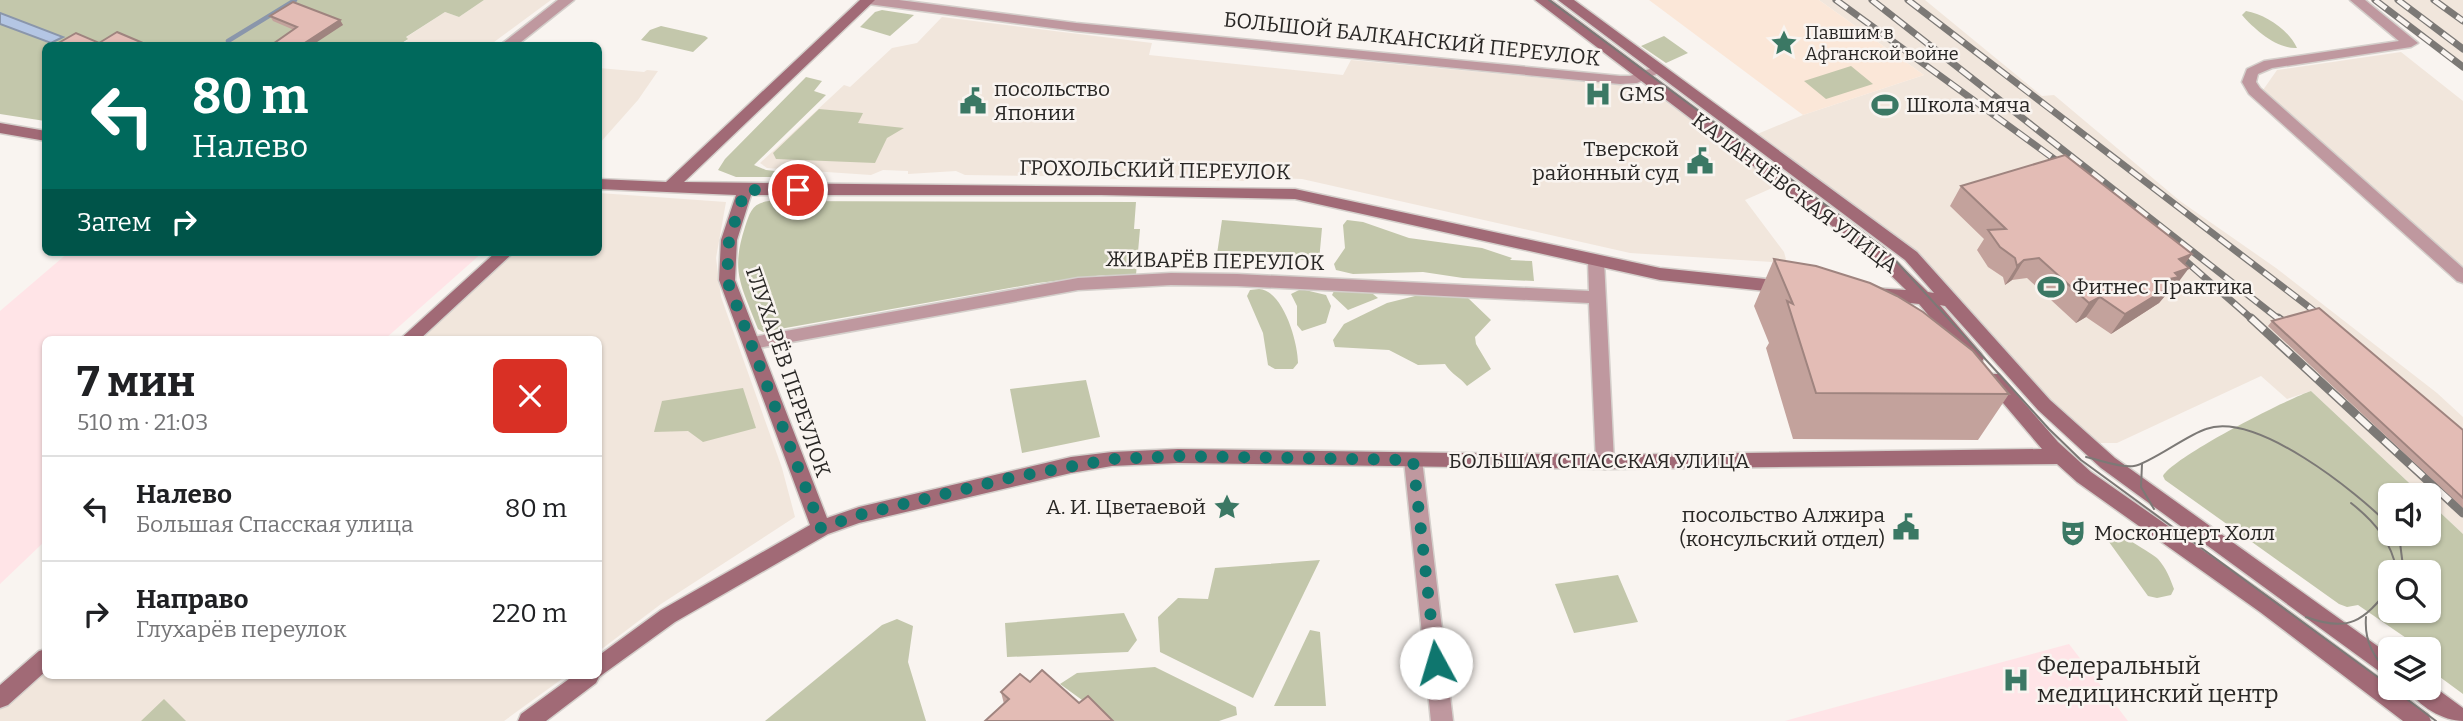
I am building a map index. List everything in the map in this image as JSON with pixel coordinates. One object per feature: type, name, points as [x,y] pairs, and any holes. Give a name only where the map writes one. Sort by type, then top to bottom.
[{"type":"street","points":[[511,42],[567,0]]},
{"type":"street","points":[[670,187],[868,0]]},
{"type":"street","name":"БОЛЬШОЙ БАЛКАНСКИЙ ПЕРЕУЛОК","points":[[868,0],[1051,24],[1620,80],[1642,77],[1658,70]]},
{"type":"street","name":"КАЛАНЧЁВСКАЯ УЛИЦА","points":[[1542,0],[1875,251],[1923,297],[2060,456],[2084,477],[2267,606],[2420,721]]},
{"type":"street","name":"КАЛАНЧЁВСКАЯ УЛИЦА","points":[[1565,0],[1897,244],[1952,300],[2044,405],[2079,439],[2108,463],[2378,658]]},
{"type":"street","points":[[2357,0],[2411,43],[2269,64],[2252,72],[2249,82],[2254,91],[2463,277]]},
{"type":"street","points":[[0,128],[42,135]]},
{"type":"street","name":"ГРОХОЛЬСКИЙ ПЕРЕУЛОК","points":[[602,184],[745,190],[1087,190],[1295,194],[1660,274],[1803,288]]},
{"type":"street","name":"ГЛУХАРЁВ ПЕРЕУЛОК","points":[[745,190],[731,230],[726,261],[730,288],[821,528]]},
{"type":"street","points":[[412,336],[502,256]]},
{"type":"street","points":[[1596,261],[1605,462]]},
{"type":"street","name":"ЖИВАРЁВ ПЕРЕУЛОК","points":[[753,344],[1078,284],[1124,281],[1237,280],[1597,297]]},
{"type":"street","points":[[1852,292],[1952,300]]},
{"type":"street","name":"БОЛЬШАЯ СПАССКАЯ УЛИЦА","points":[[602,665],[668,616],[821,528],[859,515],[1014,477],[1112,459],[1178,456],[1605,462],[2060,456]]},
{"type":"street","points":[[1413,460],[1443,721]]},
{"type":"street","points":[[0,698],[42,661]]},
{"type":"street","points":[[537,719],[585,679]]},
{"type":"street","points":[[2436,700],[2463,720]]},
{"type":"shaded area","points":[[484,0],[551,0],[494,42],[404,42],[407,40],[405,38],[445,12],[459,17]]},
{"type":"shaded area","points":[[1649,0],[1819,0],[1924,75],[1803,115]]},
{"type":"shaded area","points":[[1819,0],[1925,0],[2042,96],[2054,95],[2180,201],[2276,268],[2437,393],[2463,417],[2463,534],[2441,513],[2441,483],[2409,483],[2311,391],[2287,399],[2261,376],[2117,443],[2097,443],[2040,393],[1931,267],[1755,135],[1803,115],[1924,75]]},
{"type":"shaded area","points":[[2370,0],[2463,0],[2463,71],[2423,40]]},
{"type":"shaded area","points":[[942,17],[1152,43],[1149,55],[1343,75],[1351,60],[1640,87],[1651,91],[1779,185],[1745,200],[1784,252],[1787,263],[1630,253],[1302,179],[1110,179],[965,175],[956,171],[908,174],[908,171],[883,170],[871,175],[767,168],[760,163],[844,85],[850,87],[892,48],[917,43]]},
{"type":"shaded area","points":[[2401,52],[2463,101],[2463,267],[2263,90],[2277,70]]},
{"type":"shaded area","points":[[602,68],[658,71],[638,100],[602,141]]},
{"type":"shaded area","points":[[602,193],[726,202],[716,258],[721,297],[782,468],[795,517],[661,604],[602,649],[602,336],[422,336],[512,256],[602,256]]},
{"type":"shaded area","points":[[64,256],[478,256],[388,336],[42,336],[42,544],[0,584],[0,311]]},
{"type":"shaded area","name":"Федеральный медицинский центр","points":[[2069,644],[2128,721],[1785,721],[1799,717]]},
{"type":"shaded area","points":[[42,669],[42,679],[562,679],[504,721],[0,721],[0,706]]},
{"type":"green space","points":[[0,0],[484,0],[459,17],[445,12],[406,37],[408,39],[404,42],[42,42],[42,121],[0,114]]},
{"type":"green space","points":[[882,10],[914,15],[890,36],[860,27],[875,12]]},
{"type":"green space","points":[[2246,11],[2276,24],[2297,48],[2267,38],[2242,15]]},
{"type":"green space","points":[[661,26],[708,38],[693,52],[641,40],[650,30]]},
{"type":"green space","points":[[1664,36],[1688,53],[1666,63],[1641,46]]},
{"type":"green space","points":[[1851,66],[1873,84],[1826,99],[1804,81]]},
{"type":"green space","points":[[806,77],[822,81],[814,91],[826,95],[754,165],[766,170],[784,172],[780,177],[736,177],[718,170],[725,159]]},
{"type":"green space","points":[[819,109],[863,113],[858,123],[904,128],[887,138],[875,163],[776,159],[773,153]]},
{"type":"green space","points":[[769,201],[1136,202],[1134,229],[1140,229],[1136,275],[1104,275],[1038,283],[763,332],[758,329],[743,290],[738,256],[750,213],[755,206]]},
{"type":"green space","points":[[1222,220],[1322,228],[1319,261],[1217,254]]},
{"type":"green space","points":[[1347,220],[1363,222],[1409,238],[1482,248],[1512,258],[1510,260],[1532,261],[1534,281],[1463,278],[1423,272],[1353,274],[1336,270],[1334,264],[1345,248],[1343,225]]},
{"type":"green space","points":[[1259,289],[1275,298],[1288,318],[1298,363],[1293,369],[1275,369],[1268,365],[1263,333],[1247,296],[1250,290]]},
{"type":"green space","points":[[1301,289],[1326,295],[1331,306],[1326,323],[1302,331],[1297,325],[1297,306],[1291,294]]},
{"type":"green space","points":[[1335,289],[1368,290],[1378,298],[1348,310],[1332,295]]},
{"type":"green space","points":[[1427,293],[1468,298],[1491,320],[1475,337],[1476,344],[1491,369],[1467,386],[1445,364],[1418,365],[1389,350],[1335,347],[1333,340],[1344,324],[1387,303]]},
{"type":"green space","points":[[1086,380],[1100,437],[1022,453],[1010,389]]},
{"type":"green space","points":[[743,388],[756,428],[703,442],[688,431],[654,432],[662,401]]},
{"type":"green space","points":[[2311,391],[2409,483],[2378,483],[2378,546],[2441,546],[2441,513],[2463,534],[2463,694],[2441,678],[2441,637],[2405,637],[2384,623],[2441,623],[2441,560],[2378,560],[2378,619],[2358,605],[2347,607],[2339,604],[2165,480],[2163,476],[2172,467],[2256,417]]},
{"type":"green space","points":[[2109,530],[2158,559],[2168,573],[2174,589],[2171,595],[2157,598],[2148,596],[2104,535],[2104,532]]},
{"type":"green space","points":[[1320,560],[1253,698],[1160,652],[1158,617],[1178,598],[1208,599],[1215,568]]},
{"type":"green space","points":[[1618,575],[1638,622],[1574,633],[1555,584]]},
{"type":"green space","points":[[1124,613],[1137,640],[1128,652],[1007,657],[1005,623]]},
{"type":"green space","points":[[897,619],[913,626],[908,662],[926,721],[765,721],[882,625]]},
{"type":"green space","points":[[1310,630],[1320,632],[1326,706],[1274,706]]},
{"type":"green space","points":[[1155,667],[1236,707],[1237,715],[1219,721],[1111,721],[1060,684],[1077,673]]},
{"type":"green space","points":[[164,699],[186,721],[141,721]]},
{"type":"water","points":[[0,13],[63,37],[48,42],[0,24]]},
{"type":"building","points":[[293,2],[340,20],[306,42],[276,42],[297,27],[270,16]]},
{"type":"building","points":[[117,32],[141,42],[101,42]]},
{"type":"building","points":[[76,33],[97,42],[60,42]]},
{"type":"building","points":[[2065,155],[2192,254],[2179,259],[2189,268],[2175,273],[2179,277],[2169,279],[2174,284],[2125,314],[2100,297],[2089,303],[2039,258],[2024,260],[2017,266],[2015,258],[2000,247],[1988,230],[2006,229],[1961,186]]},
{"type":"building","points":[[1774,259],[1816,266],[1870,283],[1897,296],[1923,312],[1973,351],[2009,394],[1816,393],[1787,301],[1793,304]]},
{"type":"building","points":[[2319,308],[2463,430],[2463,498],[2272,321]]},
{"type":"building","points":[[1042,670],[1079,703],[1088,696],[1113,721],[985,721],[1009,699],[1001,692],[1020,674],[1030,682]]},
{"type":"waterway","points":[[228,41],[295,0]]},
{"type":"tram line","points":[[1549,0],[1885,249],[2049,429],[2081,460],[2378,677]]},
{"type":"tram line","points":[[2086,457],[2116,465],[2134,466],[2206,429],[2227,427],[2251,432],[2304,458],[2378,514]]},
{"type":"tram line","points":[[2142,464],[2141,487],[2154,509]]},
{"type":"tram line","points":[[2351,503],[2381,533],[2395,560]]},
{"type":"tram line","points":[[2400,546],[2402,560]]},
{"type":"tram line","points":[[2306,617],[2321,622],[2344,624],[2363,616],[2378,602]]},
{"type":"tram line","points":[[2366,617],[2371,649],[2378,660]]},
{"type":"tram line","points":[[2408,700],[2436,721]]},
{"type":"railway","points":[[1836,0],[2068,169]]},
{"type":"railway","points":[[1872,0],[2280,320]]},
{"type":"railway","points":[[1908,0],[2326,320]]},
{"type":"railway","points":[[2375,0],[2463,67]]},
{"type":"railway","points":[[2398,0],[2463,49]]},
{"type":"railway","points":[[2434,0],[2463,21]]},
{"type":"railway","points":[[2171,248],[2253,320]]},
{"type":"railway","points":[[2251,318],[2463,513]]},
{"type":"railway","points":[[2278,318],[2296,332]]},
{"type":"railway","points":[[2324,318],[2328,321]]},
{"type":"place","name":"Павшим в Афганской войне","points":[[1784,43]]},
{"type":"place","name":"GMS","points":[[1598,94]]},
{"type":"place","name":"посольство Японии","points":[[973,101]]},
{"type":"place","name":"Школа мяча","points":[[1885,105]]},
{"type":"place","name":"Тверской районный суд","points":[[1700,161]]},
{"type":"place","name":"Фитнес Практика","points":[[2051,287]]},
{"type":"place","name":"А. И. Цветаевой","points":[[1227,507]]},
{"type":"place","name":"посольство Алжира (консульский отдел)","points":[[1906,527]]},
{"type":"place","name":"Москонцерт Холл","points":[[2073,533]]},
{"type":"place","name":"Федеральный медицинский центр","points":[[2016,680]]},
{"type":"route","points":[[798,190],[745,190],[729,240],[727,280],[821,528],[859,515],[1014,477],[1112,459],[1178,456],[1413,460],[1436,663]]}]
